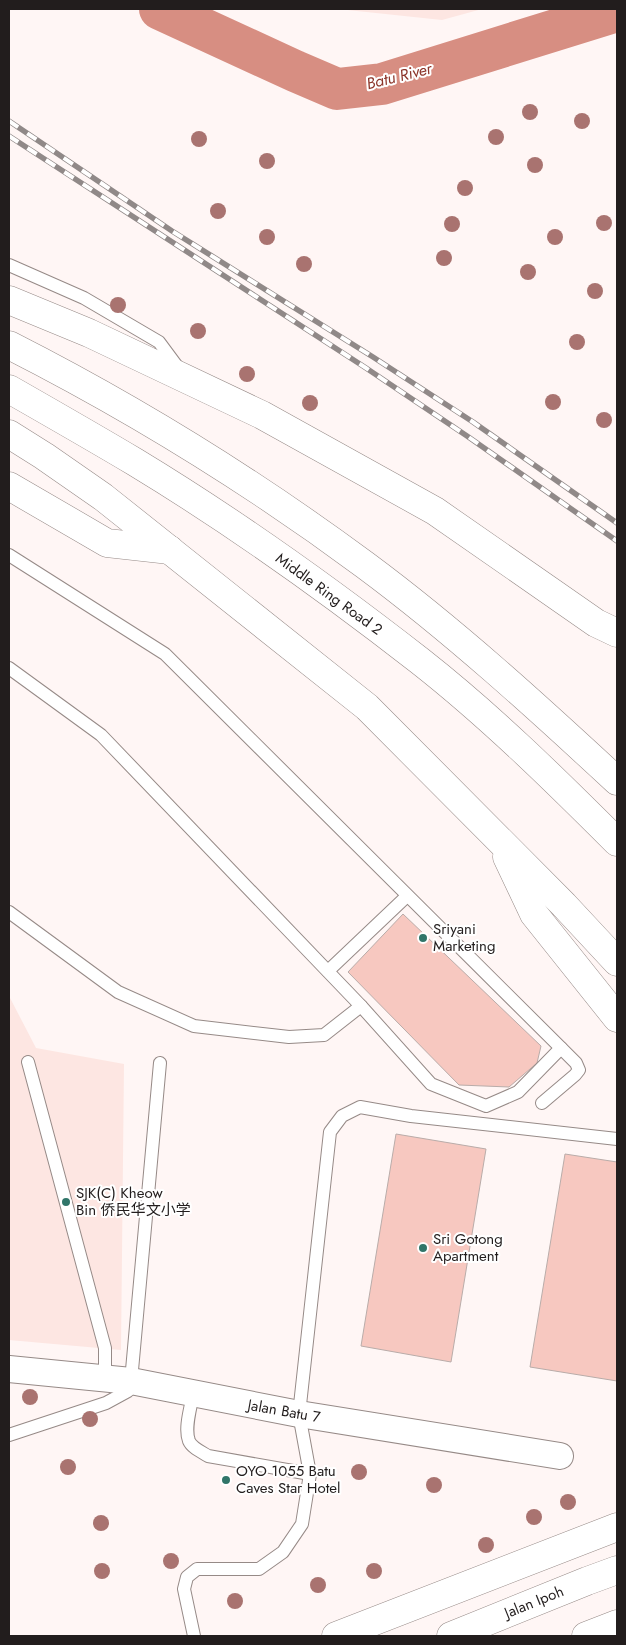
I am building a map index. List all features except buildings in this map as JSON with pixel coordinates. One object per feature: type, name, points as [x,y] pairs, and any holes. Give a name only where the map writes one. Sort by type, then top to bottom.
[{"type":"main road","points":[[9,300],[89,333],[262,415],[435,511],[606,628],[617,645]]},
{"type":"main road","points":[[9,345],[153,423],[272,499],[366,565],[446,629],[547,716],[617,781]]},
{"type":"main road","name":"Middle Ring Road 2","points":[[9,389],[135,462],[244,532],[332,595],[421,662],[470,703],[564,788],[617,842]]},
{"type":"main road","points":[[9,434],[103,497],[366,706],[564,905],[617,962]]},
{"type":"main road","points":[[9,486],[107,543],[170,550]]},
{"type":"main road","points":[[497,838],[534,914],[617,1018]]},
{"type":"main road","points":[[566,1547],[617,1507]]},
{"type":"main road","points":[[336,1636],[617,1527]]},
{"type":"main road","name":"Jalan Ipoh","points":[[451,1636],[617,1570]]},
{"type":"main road","points":[[586,1636],[617,1624]]},
{"type":"street","name":"Jalan Batu 7","points":[[9,1369],[118,1380],[299,1414],[560,1456]]},
{"type":"lane","points":[[9,265],[84,298],[159,342],[188,380]]},
{"type":"lane","points":[[9,555],[165,654],[576,1063],[579,1070],[576,1075],[542,1103]]},
{"type":"lane","points":[[9,668],[101,735],[328,971],[431,1084],[486,1106],[518,1092],[561,1048]]},
{"type":"lane","points":[[328,971],[407,896]]},
{"type":"lane","points":[[9,912],[118,992],[194,1026],[289,1037],[324,1035],[361,1006]]},
{"type":"lane","points":[[9,1435],[106,1403],[128,1391],[118,1380],[105,1348],[28,1062]]},
{"type":"lane","points":[[118,1380],[160,1063]]},
{"type":"lane","points":[[194,1636],[184,1589],[186,1577],[197,1569],[259,1568],[283,1552],[302,1524],[310,1474],[299,1414],[330,1132],[342,1116],[360,1107],[410,1116],[617,1139]]},
{"type":"lane","points":[[194,1394],[188,1430],[190,1442],[197,1450],[208,1456],[310,1474]]},
{"type":"shaded area","points":[[338,9],[482,9],[442,20]]},
{"type":"shaded area","name":"SJK(C) Kheow Bin 侨民华文小学","points":[[9,996],[36,1048],[124,1064],[121,1350],[9,1340]]},
{"type":"waterway","name":"Batu River","points":[[160,9],[337,89],[382,84],[617,11]]},
{"type":"railway","points":[[9,121],[172,231],[473,422],[617,523]]},
{"type":"railway","points":[[9,136],[366,368],[617,541]]},
{"type":"place","name":"Sriyani Marketing","points":[[423,938]]},
{"type":"place","name":"SJK(C) Kheow Bin 侨民华文小学","points":[[66,1202]]},
{"type":"place","name":"Sri Gotong Apartment","points":[[423,1248]]},
{"type":"place","name":"OYO 1055 Batu Caves Star Hotel","points":[[226,1480]]}]
